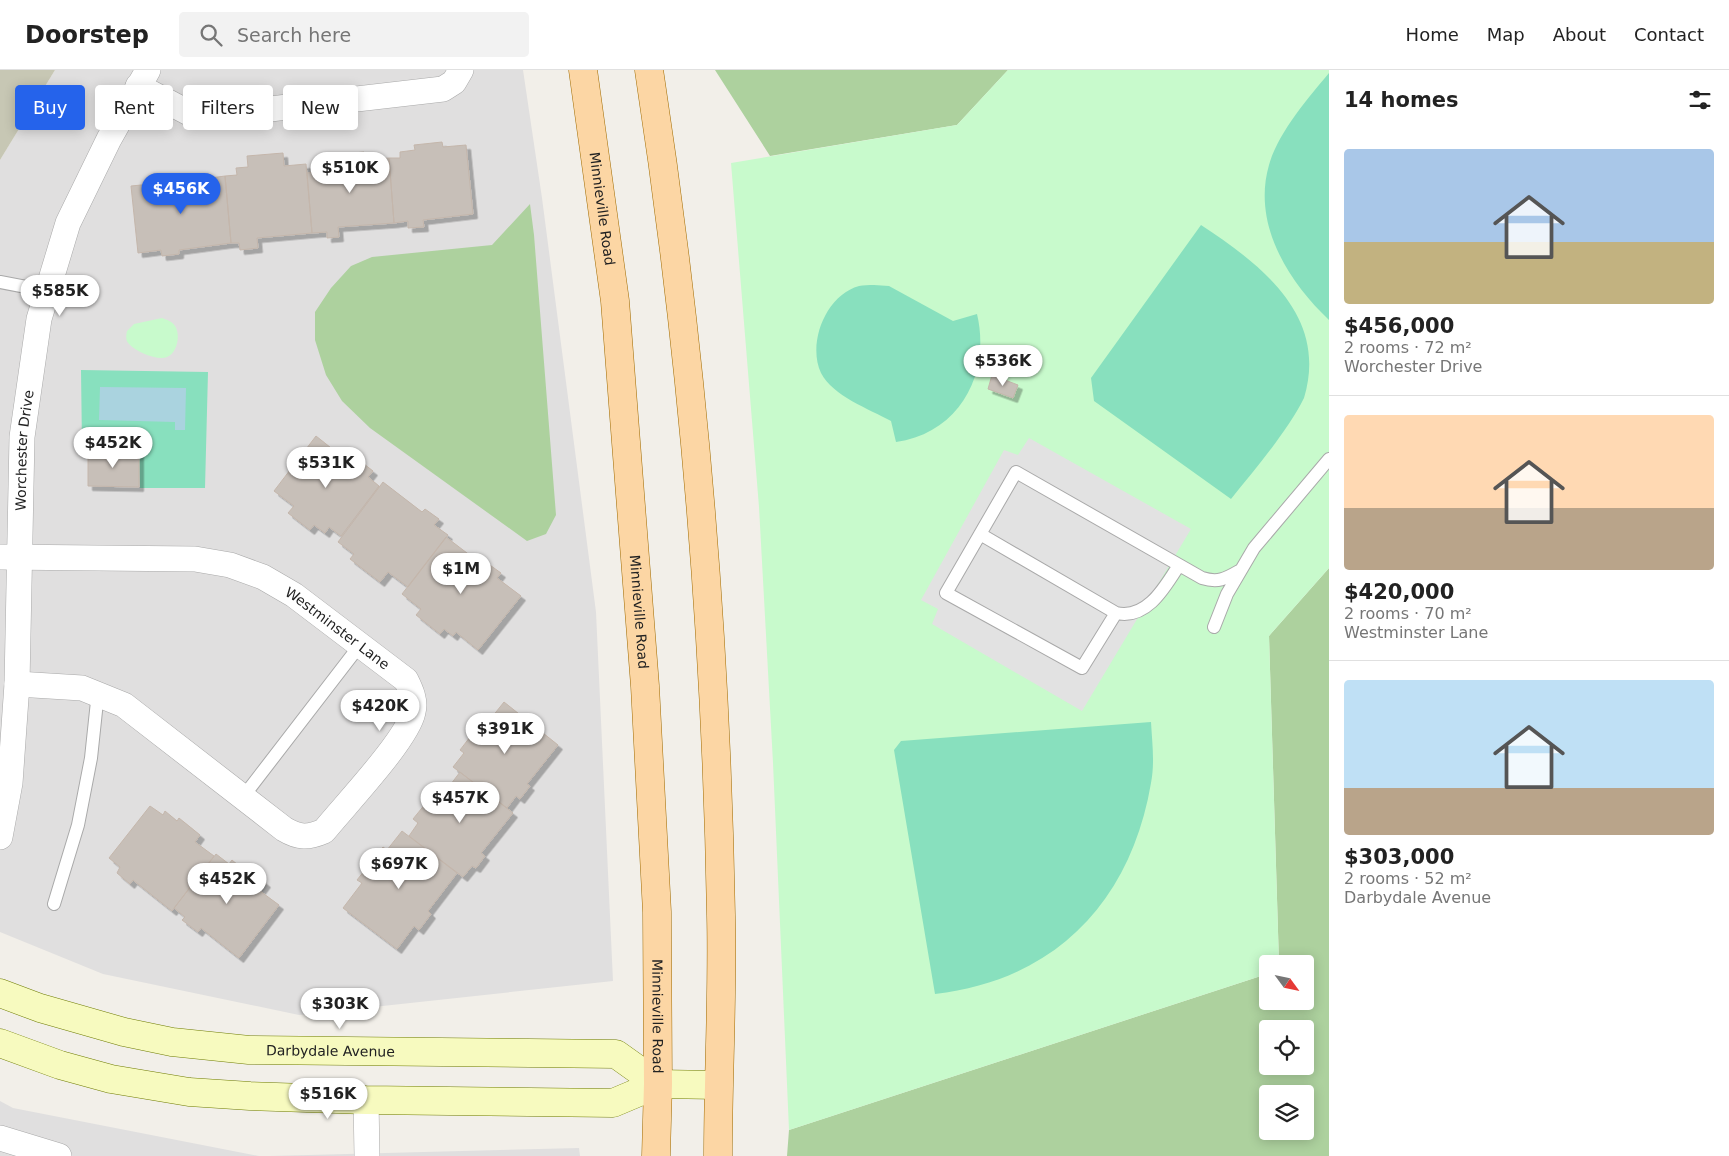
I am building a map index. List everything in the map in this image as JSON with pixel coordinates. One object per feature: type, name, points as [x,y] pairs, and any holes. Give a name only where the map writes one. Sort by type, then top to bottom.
[{"type":"main road","name":"Minnieville Road","points":[[583,70],[615,301],[645,686],[657,912],[658,1084],[656,1156]]},
{"type":"main road","points":[[650,70],[688,368],[714,702],[721,916],[722,1026],[718,1085],[718,1156]]},
{"type":"street","name":"Worchester Drive","points":[[0,837],[10,783],[17,684],[9,558],[31,363],[47,291],[76,206],[143,78],[189,113],[209,116],[442,89],[454,82],[461,70]]},
{"type":"street","name":"Westminster Lane","points":[[9,558],[195,559],[230,565],[263,578],[294,595],[406,680],[413,694],[414,710],[411,723],[404,734],[324,831],[309,837],[296,836],[124,705],[98,692],[60,685],[17,684]]},
{"type":"street","name":"Darbydale Avenue","points":[[0,993],[40,1008],[124,1032],[172,1042],[249,1050],[616,1054],[658,1084]]},
{"type":"street","points":[[0,1043],[60,1065],[111,1078],[189,1092],[250,1096],[366,1100],[613,1103],[658,1084],[718,1085]]},
{"type":"street","points":[[366,1100],[366,1156]]},
{"type":"street","points":[[0,1138],[59,1156]]},
{"type":"lane","points":[[0,282],[47,291]]},
{"type":"lane","points":[[1214,627],[1239,571],[1254,548],[1329,460]]},
{"type":"lane","points":[[1116,612],[1082,668],[946,593],[1016,472],[1179,565],[1212,581],[1222,581],[1239,571]]},
{"type":"lane","points":[[980,534],[1116,612],[1128,615],[1137,612],[1151,602],[1162,591],[1179,565]]},
{"type":"lane","points":[[244,797],[360,645]]},
{"type":"lane","points":[[54,904],[78,825],[91,758],[98,692]]},
{"type":"shaded area","points":[[0,70],[55,70],[46,85],[15,85],[15,130],[18,130],[0,160]]},
{"type":"shaded area","points":[[55,70],[523,70],[542,198],[596,612],[613,981],[299,1015],[103,974],[0,932],[0,160],[18,130],[85,130],[85,85],[46,85]]},
{"type":"shaded area","points":[[1029,438],[1191,529],[1082,711],[932,624],[938,609],[921,600],[1004,450],[1018,455]]},
{"type":"shaded area","points":[[0,1101],[13,1108],[259,1156],[0,1156]]},
{"type":"shaded area","points":[[579,1148],[580,1156],[270,1156]]},
{"type":"green space","points":[[715,70],[1008,70],[957,125],[770,156]]},
{"type":"green space","points":[[1008,70],[1329,70],[1329,568],[1269,636],[1279,955],[1259,955],[1259,977],[789,1130],[773,763],[759,507],[731,163],[957,125]]},
{"type":"green space","points":[[1329,73],[1329,320],[1300,288],[1277,250],[1265,209],[1265,187],[1273,153],[1286,128]]},
{"type":"green space","points":[[530,204],[556,515],[546,534],[527,541],[370,428],[342,401],[326,375],[315,340],[315,312],[331,288],[351,266],[372,257],[492,245]]},
{"type":"green space","points":[[1201,225],[1246,257],[1266,275],[1284,295],[1298,317],[1307,341],[1309,368],[1304,398],[1280,437],[1231,499],[1094,401],[1091,378]]},
{"type":"green space","points":[[859,286],[889,286],[953,321],[977,314],[980,336],[979,358],[974,378],[966,397],[953,413],[938,426],[918,436],[896,442],[891,421],[852,401],[834,389],[821,373],[817,361],[816,348],[822,322],[837,299],[847,291]]},
{"type":"green space","points":[[162,318],[175,326],[178,334],[176,348],[170,355],[163,358],[153,357],[133,348],[127,342],[127,331],[134,324]]},
{"type":"green space","points":[[81,370],[208,372],[205,488],[140,488],[139,452],[82,446]]},
{"type":"green space","points":[[1329,568],[1329,1156],[787,1156],[789,1130],[1259,977],[1259,1010],[1314,1010],[1314,955],[1279,955],[1269,636]]},
{"type":"green space","points":[[1151,722],[1153,768],[1141,825],[1126,864],[1106,898],[1081,927],[1051,952],[1017,972],[978,986],[935,994],[894,750],[901,741]]},
{"type":"water","points":[[100,387],[186,388],[185,430],[175,430],[175,422],[99,420]]},
{"type":"building","points":[[442,142],[443,147],[466,145],[473,214],[423,220],[424,227],[408,228],[408,221],[394,223],[389,158],[400,158],[400,152],[415,150],[414,145]]},
{"type":"building","points":[[364,152],[365,160],[389,158],[394,223],[338,227],[339,237],[327,238],[327,232],[312,233],[307,173],[320,171],[319,163],[332,162],[331,155]]},
{"type":"building","points":[[283,153],[284,166],[306,164],[312,233],[257,238],[258,248],[240,250],[239,243],[231,243],[225,176],[237,175],[236,168],[248,167],[247,156]]},
{"type":"building","points":[[195,175],[195,180],[225,176],[231,243],[179,250],[179,254],[162,256],[161,250],[138,253],[131,186],[171,182],[170,177]]},
{"type":"building","points":[[992,375],[1018,385],[1013,398],[988,389]]},
{"type":"building","points":[[316,436],[355,467],[360,461],[373,471],[368,477],[379,486],[341,536],[329,527],[325,533],[314,525],[310,530],[288,513],[294,506],[274,491]]},
{"type":"building","points":[[88,450],[139,452],[139,487],[88,486]]},
{"type":"building","points":[[383,482],[422,512],[425,509],[439,519],[434,525],[448,535],[408,587],[388,572],[380,582],[350,559],[354,554],[338,542]]},
{"type":"building","points":[[446,537],[484,566],[487,563],[501,573],[497,578],[521,596],[478,650],[456,632],[453,636],[444,629],[440,634],[416,615],[421,609],[402,594]]},
{"type":"building","points":[[504,702],[558,745],[527,784],[530,786],[520,799],[516,796],[507,808],[453,767],[464,753],[460,750],[484,719],[488,722]]},
{"type":"building","points":[[460,772],[513,813],[481,853],[485,856],[476,868],[472,866],[463,877],[409,836],[418,823],[413,819],[439,787],[445,792]]},
{"type":"building","points":[[150,806],[163,815],[165,811],[177,821],[179,818],[200,835],[195,842],[214,856],[172,911],[133,880],[130,884],[117,873],[120,867],[109,858]]},
{"type":"building","points":[[402,831],[457,873],[428,911],[431,914],[419,930],[414,926],[397,949],[343,908],[362,883],[357,880],[383,847],[387,850]]},
{"type":"building","points":[[216,854],[229,864],[232,860],[244,870],[246,867],[266,883],[260,891],[279,905],[239,958],[201,928],[198,932],[182,920],[185,917],[174,908]]}]
